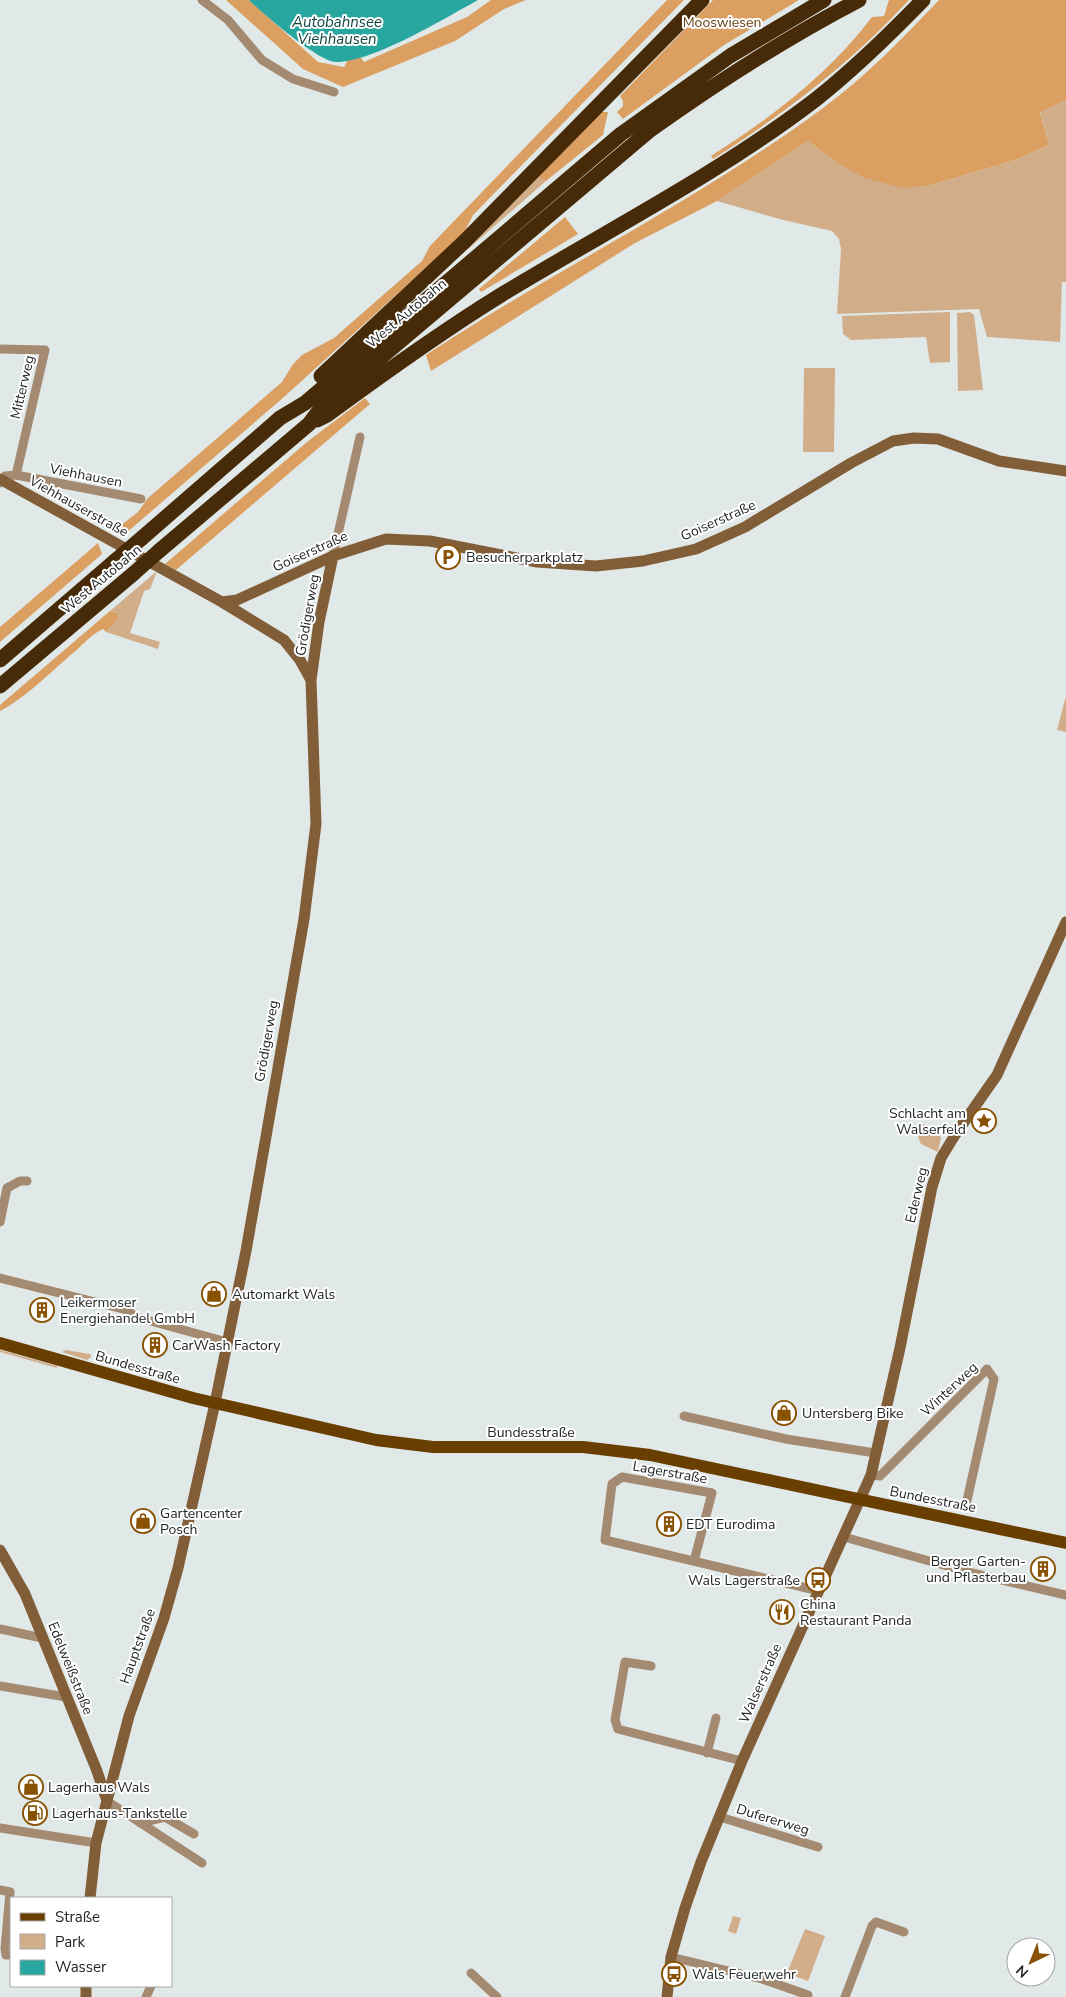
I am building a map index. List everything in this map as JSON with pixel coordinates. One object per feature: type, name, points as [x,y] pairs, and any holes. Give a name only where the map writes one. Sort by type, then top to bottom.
[{"type":"highway","points":[[280,418],[299,396],[464,242],[702,0]]},
{"type":"highway","name":"West Autobahn","points":[[0,660],[280,418],[305,403],[621,134],[730,56],[824,0]]},
{"type":"highway","name":"West Autobahn","points":[[0,686],[309,424],[328,401],[649,132],[694,99],[791,37],[859,0]]},
{"type":"highway","points":[[309,424],[327,415],[395,365],[500,296],[725,163],[772,131],[816,99],[863,58],[923,0]]},
{"type":"main road","name":"Bundesstraße","points":[[0,1343],[215,1403],[335,1432],[408,1445],[583,1447],[650,1455],[1066,1543]]},
{"type":"street","points":[[202,0],[228,20],[262,60],[293,79],[334,92]]},
{"type":"street","name":"Mitterweg","points":[[0,349],[45,350],[16,475]]},
{"type":"street","points":[[333,556],[360,436]]},
{"type":"street","name":"Goiserstraße","points":[[222,602],[237,600],[333,556],[361,546],[397,538],[430,541],[537,562],[596,566],[643,561],[696,549],[745,528],[851,463],[894,441],[914,438],[938,439],[1000,461],[1066,471]]},
{"type":"street","name":"Viehhausen","points":[[0,480],[5,476],[16,475],[141,499]]},
{"type":"street","name":"Viehhauserstraße","points":[[0,480],[222,602]]},
{"type":"street","name":"Grödigerweg","points":[[215,1403],[246,1251],[304,919],[316,824],[312,680],[319,622],[333,556]]},
{"type":"street","name":"Grödigerweg","points":[[222,602],[284,640],[300,660],[312,680]]},
{"type":"street","name":"Ederweg","points":[[859,1500],[871,1475],[937,1170],[954,1135],[998,1076],[1066,922]]},
{"type":"street","points":[[0,1222],[7,1188],[20,1181],[27,1181]]},
{"type":"street","points":[[0,1278],[127,1310],[136,1317],[227,1342]]},
{"type":"street","name":"Winterweg","points":[[871,1475],[880,1476],[987,1369],[994,1379],[966,1505]]},
{"type":"street","name":"Hauptstraße","points":[[90,1897],[96,1842],[136,1691],[164,1618],[178,1568],[215,1403]]},
{"type":"street","points":[[684,1416],[786,1439],[875,1453]]},
{"type":"street","name":"Lagerstraße","points":[[694,1561],[712,1493],[622,1477],[612,1484],[605,1540],[819,1591]]},
{"type":"street","name":"Walserstraße","points":[[667,1997],[671,1957],[692,1887],[742,1760],[859,1500]]},
{"type":"street","points":[[844,1536],[972,1573],[1066,1595]]},
{"type":"street","name":"Edelweißstraße","points":[[0,1550],[25,1594],[107,1801]]},
{"type":"street","points":[[0,1629],[42,1638]]},
{"type":"street","points":[[651,1666],[625,1662],[615,1720],[618,1729],[707,1753],[742,1760]]},
{"type":"street","points":[[0,1686],[66,1698]]},
{"type":"street","name":"Walserstraße","points":[[707,1753],[716,1718]]},
{"type":"street","points":[[107,1801],[202,1864]]},
{"type":"street","name":"Dufererweg","points":[[720,1816],[818,1847]]},
{"type":"street","points":[[140,1823],[165,1817],[194,1834]]},
{"type":"street","points":[[0,1828],[96,1842]]},
{"type":"street","points":[[0,1890],[10,1892],[5,1948],[6,1955],[10,1955]]},
{"type":"street","points":[[845,1997],[872,1926],[876,1922],[904,1932]]},
{"type":"street","points":[[671,1957],[762,1979],[808,1995]]},
{"type":"street","points":[[471,1973],[498,1997]]},
{"type":"green space","points":[[226,0],[249,0],[318,62],[344,67],[352,52],[359,55],[364,62],[467,17],[491,0],[526,0],[504,9],[455,41],[343,87],[303,69]]},
{"type":"green space","points":[[667,0],[684,0],[473,215],[464,233],[284,397],[125,534],[120,526],[138,512],[148,498],[282,382],[293,364],[302,355],[334,338],[422,261],[430,246]]},
{"type":"green space","name":"Mooswiesen","points":[[713,0],[799,0],[724,45],[623,119],[617,112],[623,106],[620,96]]},
{"type":"green space","points":[[889,0],[909,0],[864,45],[816,86],[766,124],[713,159],[711,156],[777,110],[818,76],[855,38],[872,17],[884,16]]},
{"type":"green space","points":[[939,0],[1066,0],[1066,100],[1040,112],[1049,145],[1015,160],[931,185],[903,188],[865,178],[836,162],[808,141],[717,201],[635,243],[431,371],[426,355],[525,293],[726,174],[823,108],[898,43]]},
{"type":"green space","points":[[1066,100],[1066,282],[1062,282],[1060,342],[987,337],[979,309],[837,314],[841,249],[839,239],[832,231],[783,220],[717,201],[808,141],[836,162],[931,185],[1015,160],[1049,145],[1040,111]]},
{"type":"green space","points":[[600,112],[608,112],[603,135],[546,181],[540,179],[539,175]]},
{"type":"green space","points":[[539,175],[540,179],[546,181],[468,249],[467,248]]},
{"type":"green space","points":[[565,217],[578,234],[481,292],[479,289]]},
{"type":"green space","points":[[950,312],[950,362],[930,363],[926,337],[851,340],[843,334],[842,316]]},
{"type":"green space","points":[[970,312],[974,315],[983,390],[958,391],[957,313]]},
{"type":"green space","points":[[804,368],[835,368],[834,452],[803,452]]},
{"type":"green space","points":[[365,398],[370,404],[176,570],[165,564],[307,442]]},
{"type":"green space","points":[[98,543],[102,554],[0,642],[0,627]]},
{"type":"green space","points":[[157,571],[150,589],[144,591],[130,633],[160,642],[158,649],[106,632],[117,620],[117,613],[110,611]]},
{"type":"green space","points":[[110,611],[117,613],[117,620],[106,632],[103,629],[94,634],[28,693],[0,711],[0,705]]},
{"type":"green space","points":[[1066,696],[1066,732],[1057,730]]},
{"type":"green space","points":[[920,1123],[938,1130],[941,1138],[938,1152],[921,1144],[918,1137]]},
{"type":"green space","points":[[0,1350],[57,1366],[57,1368],[0,1352]]},
{"type":"green space","points":[[66,1350],[90,1354],[91,1357],[87,1360],[62,1352]]},
{"type":"green space","points":[[733,1916],[741,1918],[736,1934],[728,1931]]},
{"type":"green space","points":[[805,1929],[825,1936],[808,1981],[787,1973]]},
{"type":"water","name":"Autobahnsee Viehhausen","points":[[249,0],[478,0],[388,48],[350,60],[335,62],[327,60],[304,46]]},
{"type":"place","name":"Besucherparkplatz","points":[[448,557]]},
{"type":"place","name":"Schlacht am Walserfeld","points":[[984,1121]]},
{"type":"place","name":"Automarkt Wals","points":[[214,1294]]},
{"type":"place","name":"Leikermoser Energiehandel GmbH","points":[[42,1310]]},
{"type":"place","name":"CarWash Factory","points":[[155,1345]]},
{"type":"place","name":"Untersberg Bike","points":[[784,1413]]},
{"type":"place","name":"Gartencenter Posch","points":[[143,1521]]},
{"type":"place","name":"EDT Eurodima","points":[[669,1524]]},
{"type":"place","name":"Berger Garten- und Pflasterbau","points":[[1043,1569]]},
{"type":"place","name":"Wals Lagerstraße","points":[[818,1580]]},
{"type":"place","name":"China Restaurant Panda","points":[[782,1612]]},
{"type":"place","name":"Lagerhaus Wals","points":[[31,1787]]},
{"type":"place","name":"Lagerhaus-Tankstelle","points":[[35,1813]]},
{"type":"place","name":"Wals Feuerwehr","points":[[674,1974]]}]
